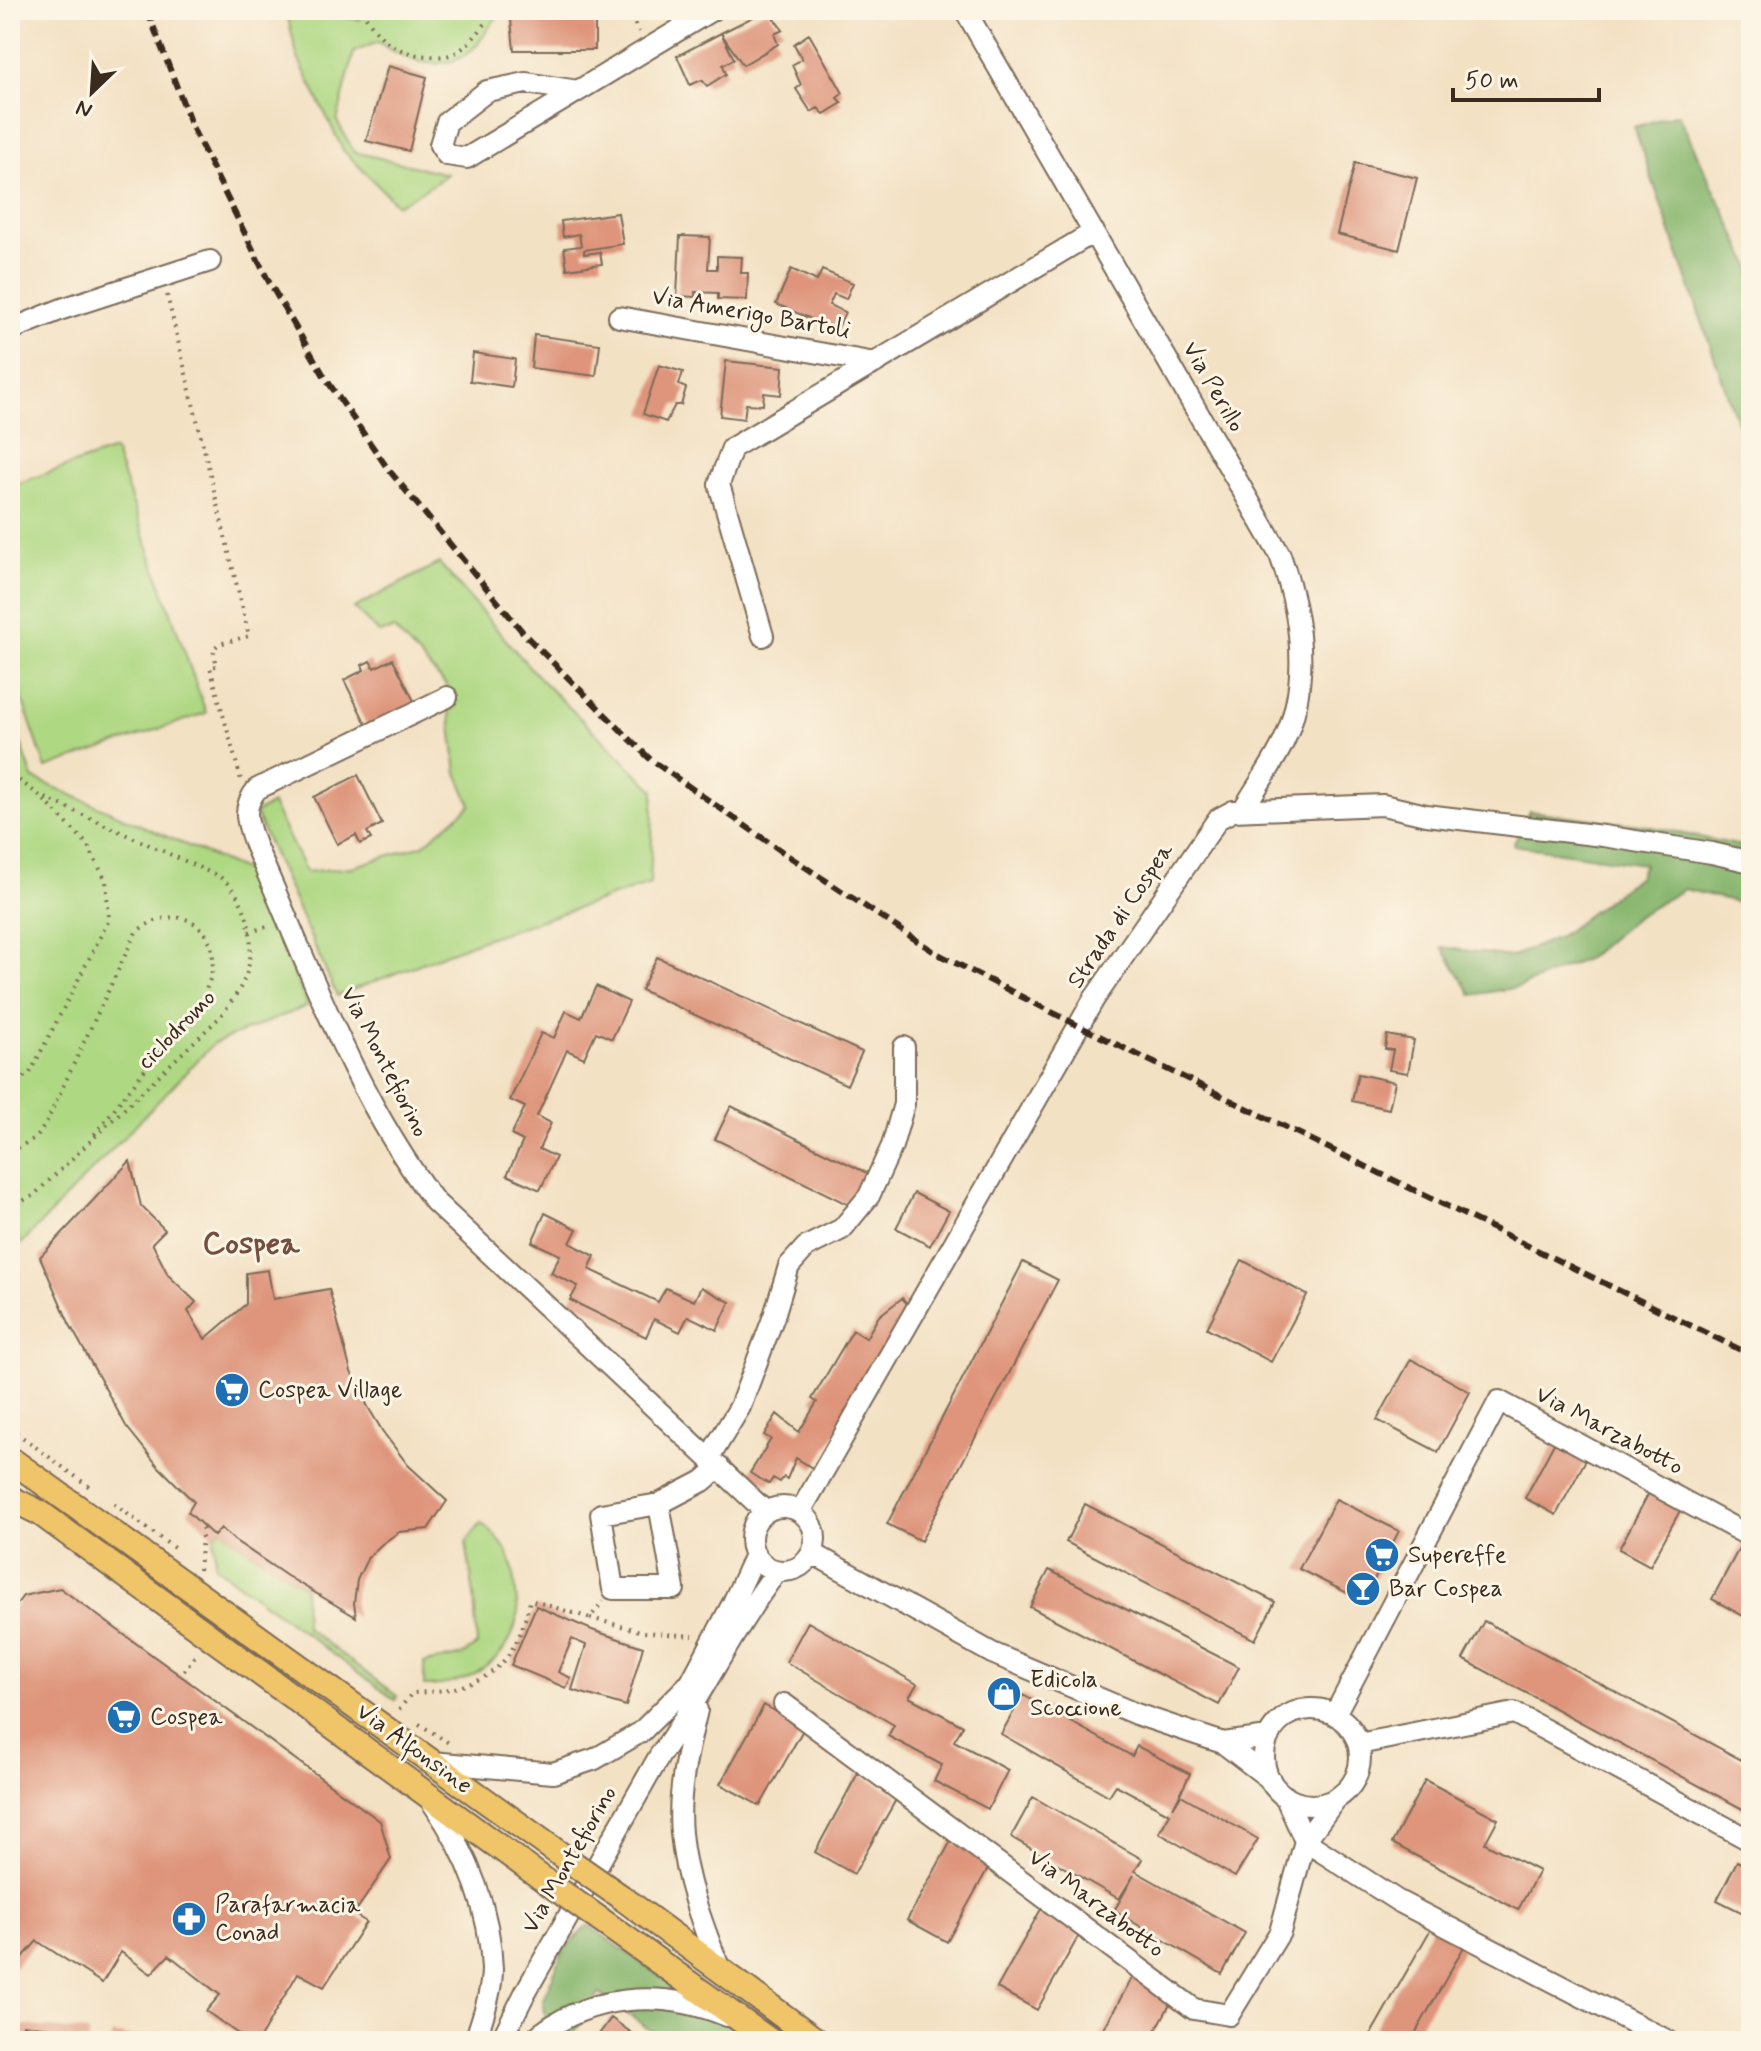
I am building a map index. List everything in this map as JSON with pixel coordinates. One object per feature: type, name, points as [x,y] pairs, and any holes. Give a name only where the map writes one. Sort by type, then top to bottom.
[{"type":"main road","name":"Via Alfonsine","points":[[10,1459],[817,2041]]},
{"type":"main road","name":"Via Alfonsine","points":[[10,1501],[40,1513],[770,2041]]},
{"type":"street","points":[[578,91],[526,83],[487,91],[447,122],[440,145],[447,155],[467,158],[578,91],[649,48],[712,10]]},
{"type":"street","name":"Via Perillo","points":[[965,10],[1280,555],[1294,594],[1300,638],[1300,687],[1284,740],[1243,810]]},
{"type":"street","name":"Via Amerigo Bartoli","points":[[763,636],[719,484],[732,448],[1094,232]]},
{"type":"street","points":[[10,330],[62,309],[210,261]]},
{"type":"street","name":"Via Amerigo Bartoli","points":[[619,317],[875,363]]},
{"type":"street","points":[[247,801],[257,789],[447,697]]},
{"type":"street","name":"Via Montefiorino","points":[[247,801],[247,820],[255,845],[330,1019],[407,1164],[435,1202],[457,1224],[766,1512],[753,1527],[751,1536],[755,1555],[694,1690],[501,2041]]},
{"type":"street","name":"Strada di Cospea","points":[[800,1512],[1094,999],[1218,819],[1233,811],[1243,810],[1383,805],[1426,815],[1603,836],[1751,862]]},
{"type":"street","points":[[659,1504],[674,1589],[613,1589],[601,1514],[659,1504],[703,1481],[740,1407],[789,1266],[806,1247],[842,1229],[869,1196],[892,1146],[904,1104],[904,1047]]},
{"type":"street","name":"Via Marzabotto","points":[[1335,1714],[1499,1401],[1751,1537]]},
{"type":"street","points":[[766,1512],[783,1507],[800,1512],[808,1518],[815,1535],[812,1553],[992,1653],[1136,1714],[1223,1743],[1270,1779],[1285,1796],[1305,1841],[1398,1901],[1668,2041]]},
{"type":"street","name":"Via Montefiorino","points":[[694,1690],[777,1571],[794,1570],[812,1553]]},
{"type":"street","points":[[755,1555],[764,1565],[777,1571]]},
{"type":"street","points":[[432,1762],[553,1773],[595,1759],[641,1732],[694,1690]]},
{"type":"street","points":[[694,1690],[684,1768],[681,1831],[699,1915],[720,1970]]},
{"type":"street","name":"Via Marzabotto","points":[[784,1704],[1194,2009],[1229,2015],[1280,1932],[1305,1841],[1357,1776],[1361,1760],[1359,1744]]},
{"type":"street","points":[[1270,1779],[1264,1751],[1268,1737],[1289,1714],[1304,1709],[1320,1709],[1335,1714],[1354,1732],[1359,1744],[1514,1713],[1751,1841]]},
{"type":"street","points":[[1223,1743],[1268,1737]]},
{"type":"street","points":[[425,1792],[455,1835],[484,1906],[492,1971],[475,2041]]},
{"type":"street","points":[[1285,1796],[1305,1804],[1335,1800]]},
{"type":"street","name":"Via Montefiorino","points":[[493,2041],[526,1991]]},
{"type":"street","points":[[532,2041],[573,2015],[626,1999],[661,1998],[710,2009],[749,2025]]},
{"type":"path","points":[[362,10],[385,41],[403,52],[421,56],[446,57],[460,51],[486,23]]},
{"type":"path","points":[[627,10],[649,48]]},
{"type":"path","points":[[163,277],[249,636],[219,644],[213,649],[217,666],[210,667],[247,801]]},
{"type":"path","name":"ciclodromo","points":[[10,767],[20,781],[39,795],[232,885],[242,902],[249,932],[248,968],[238,992],[220,1017],[33,1196],[10,1207]]},
{"type":"path","points":[[10,1086],[30,1073],[109,920],[106,881],[87,844],[39,795]]},
{"type":"path","points":[[10,1152],[37,1137],[46,1123],[136,932],[147,923],[162,919],[178,917],[192,922],[205,932],[211,948],[215,963],[210,982],[82,1150]]},
{"type":"path","points":[[10,1428],[98,1493]]},
{"type":"path","points":[[109,1501],[152,1532]]},
{"type":"path","points":[[199,1566],[203,1525]]},
{"type":"path","points":[[590,1618],[613,1589]]},
{"type":"path","points":[[399,1710],[412,1693],[453,1691],[495,1671],[511,1653],[526,1622],[530,1600],[644,1632],[694,1636],[687,1648]]},
{"type":"path","points":[[184,1671],[200,1650]]},
{"type":"path","points":[[411,1718],[447,1742],[458,1745]]},
{"type":"green space","points":[[286,10],[305,10],[360,20],[358,10],[507,10],[494,20],[474,48],[454,60],[420,62],[378,42],[354,52],[337,121],[354,152],[447,174],[397,205],[343,150],[297,56]]},
{"type":"green space","points":[[1678,114],[1751,267],[1751,462],[1634,127]]},
{"type":"green space","points":[[114,450],[206,713],[46,768],[10,664],[10,486]]},
{"type":"green space","points":[[439,563],[540,679],[654,790],[650,884],[484,939],[337,996],[255,813],[272,804],[306,872],[352,867],[423,845],[471,805],[457,773],[446,685],[394,629],[379,633],[354,608]]},
{"type":"green space","points":[[10,712],[33,778],[248,872],[308,1006],[214,1043],[24,1241],[10,1251]]},
{"type":"green space","points":[[1529,811],[1647,826],[1751,848],[1751,910],[1741,903],[1684,889],[1636,917],[1588,958],[1520,987],[1472,995],[1442,947],[1511,957],[1559,937],[1639,876],[1644,864],[1513,845]]},
{"type":"green space","points":[[481,1523],[503,1545],[511,1562],[518,1612],[512,1634],[495,1659],[470,1676],[455,1682],[424,1686],[424,1663],[460,1656],[477,1645],[466,1542]]},
{"type":"green space","points":[[221,1528],[304,1587],[305,1627],[397,1696],[395,1700],[215,1566],[214,1536]]},
{"type":"green space","points":[[588,1925],[751,2041],[665,2041],[599,1993],[570,2041],[520,2041],[546,2018],[543,2000],[564,1949]]},
{"type":"building","points":[[510,10],[595,11],[595,50],[514,50]]},
{"type":"building","points":[[767,10],[783,30],[774,34],[778,44],[743,65],[721,33]]},
{"type":"building","points":[[721,33],[734,59],[723,65],[726,74],[707,86],[702,80],[690,85],[677,56]]},
{"type":"building","points":[[809,34],[843,93],[837,98],[842,103],[824,114],[818,108],[811,112],[796,89],[801,85],[792,65],[802,59],[794,44]]},
{"type":"building","points":[[388,66],[427,77],[409,151],[366,141]]},
{"type":"building","points":[[1355,163],[1417,178],[1399,250],[1337,234]]},
{"type":"building","points":[[618,213],[623,244],[584,250],[584,254],[600,252],[602,264],[567,269],[564,248],[581,246],[579,234],[563,237],[561,221]]},
{"type":"building","points":[[680,236],[710,237],[708,269],[717,269],[717,256],[742,257],[741,273],[748,273],[747,300],[718,299],[718,293],[695,292],[695,297],[677,296]]},
{"type":"building","points":[[791,269],[817,281],[822,270],[853,283],[846,299],[834,294],[829,305],[845,312],[837,330],[776,304]]},
{"type":"building","points":[[534,335],[600,344],[596,376],[531,368]]},
{"type":"building","points":[[473,353],[515,359],[512,387],[470,381]]},
{"type":"building","points":[[726,361],[783,367],[781,395],[764,393],[763,405],[746,404],[744,419],[720,416]]},
{"type":"building","points":[[659,365],[683,372],[679,385],[686,388],[681,405],[675,405],[666,422],[643,414]]},
{"type":"building","points":[[393,659],[417,707],[369,730],[344,680],[364,670],[362,665],[370,661],[374,668]]},
{"type":"building","points":[[358,775],[382,824],[367,832],[371,839],[360,844],[356,835],[337,844],[314,797]]},
{"type":"building","points":[[657,957],[862,1052],[847,1085],[641,990]]},
{"type":"building","points":[[596,986],[629,1002],[612,1039],[596,1032],[584,1058],[567,1050],[537,1116],[551,1123],[539,1149],[556,1157],[540,1190],[507,1175],[523,1141],[511,1135],[525,1107],[510,1100],[541,1033],[554,1038],[566,1011],[581,1018]]},
{"type":"building","points":[[1387,1035],[1414,1040],[1408,1073],[1389,1070],[1393,1050],[1385,1049]]},
{"type":"building","points":[[1358,1074],[1395,1082],[1389,1109],[1352,1101]]},
{"type":"building","points":[[731,1106],[871,1175],[855,1208],[715,1139]]},
{"type":"building","name":"Cospea Village","points":[[130,1161],[141,1206],[165,1230],[152,1243],[168,1275],[196,1302],[188,1311],[205,1339],[246,1304],[246,1273],[268,1270],[273,1299],[329,1289],[351,1372],[368,1407],[408,1465],[447,1501],[428,1529],[399,1532],[368,1557],[357,1580],[356,1617],[287,1576],[221,1528],[214,1536],[188,1512],[194,1502],[158,1466],[126,1426],[69,1323],[40,1257]]},
{"type":"building","points":[[914,1193],[949,1211],[930,1246],[896,1228]]},
{"type":"building","points":[[545,1213],[577,1229],[570,1243],[595,1256],[589,1269],[658,1302],[666,1288],[694,1301],[701,1287],[730,1302],[717,1330],[688,1316],[680,1332],[654,1319],[646,1337],[570,1300],[578,1286],[551,1273],[560,1255],[532,1242]]},
{"type":"building","points":[[1242,1260],[1307,1295],[1271,1362],[1207,1328]]},
{"type":"building","points":[[1023,1262],[1058,1280],[921,1541],[887,1524]]},
{"type":"building","points":[[902,1298],[911,1308],[814,1469],[796,1458],[787,1479],[784,1477],[780,1482],[773,1478],[769,1484],[750,1473],[771,1439],[764,1435],[777,1414],[799,1432],[817,1402],[812,1399],[853,1330],[866,1338],[879,1316]]},
{"type":"building","points":[[1411,1359],[1470,1392],[1438,1452],[1377,1420]]},
{"type":"building","points":[[1557,1438],[1588,1456],[1556,1515],[1525,1498]]},
{"type":"building","points":[[1651,1489],[1682,1507],[1650,1566],[1619,1549]]},
{"type":"building","points":[[1336,1499],[1399,1531],[1363,1601],[1299,1569]]},
{"type":"building","points":[[1085,1504],[1275,1602],[1255,1640],[1066,1542]]},
{"type":"building","points":[[1744,1539],[1751,1543],[1751,1601],[1743,1616],[1712,1599]]},
{"type":"building","points":[[1049,1570],[1239,1667],[1219,1705],[1030,1607]]},
{"type":"building","name":"Cospea","points":[[60,1588],[380,1821],[391,1859],[354,1914],[366,1922],[324,1987],[298,1973],[258,2041],[248,2041],[206,2011],[220,1995],[169,1955],[151,1974],[121,1952],[102,1983],[37,1941],[10,1972],[10,1613],[23,1596]]},
{"type":"building","points":[[536,1606],[643,1647],[626,1706],[572,1690],[586,1645],[572,1639],[558,1672],[571,1678],[566,1688],[511,1665]]},
{"type":"building","points":[[1484,1621],[1751,1765],[1750,1813],[1463,1659]]},
{"type":"building","points":[[808,1622],[917,1684],[909,1697],[963,1726],[954,1741],[1008,1770],[988,1809],[934,1781],[942,1765],[888,1736],[894,1725],[786,1662]]},
{"type":"building","points":[[1023,1695],[1132,1756],[1137,1746],[1190,1774],[1173,1808],[1181,1795],[1258,1839],[1235,1877],[1159,1833],[1170,1814],[1116,1785],[1109,1796],[1001,1734]]},
{"type":"building","points":[[764,1705],[804,1728],[760,1806],[720,1784]]},
{"type":"building","points":[[858,1773],[898,1796],[854,1874],[815,1852]]},
{"type":"building","points":[[1425,1780],[1498,1819],[1485,1843],[1539,1871],[1518,1910],[1392,1843]]},
{"type":"building","points":[[1033,1797],[1142,1859],[1135,1871],[1245,1933],[1222,1974],[1114,1911],[1134,1875],[1119,1899],[1011,1837]]},
{"type":"building","points":[[951,1841],[991,1863],[947,1942],[907,1920]]},
{"type":"building","points":[[1737,1861],[1751,1868],[1751,1917],[1717,1900]]},
{"type":"building","points":[[1041,1909],[1081,1932],[1037,2010],[997,1988]]},
{"type":"building","points":[[1432,1927],[1465,1945],[1411,2041],[1367,2041]]},
{"type":"building","points":[[1133,1976],[1173,1999],[1150,2041],[1097,2041]]},
{"type":"building","points":[[611,2018],[643,2041],[594,2041]]},
{"type":"building","points":[[23,2025],[89,2032],[88,2041],[21,2041]]},
{"type":"building","points":[[112,2034],[153,2039],[153,2041],[111,2041]]},
{"type":"railway","points":[[147,10],[194,131],[269,282],[326,379],[388,469],[526,636],[651,760],[787,855],[936,953],[1751,1355]]},
{"type":"place","name":"Cospea Village","points":[[232,1390]]},
{"type":"place","name":"Supereffe","points":[[1382,1555]]},
{"type":"place","name":"Bar Cospea","points":[[1363,1589]]},
{"type":"place","name":"Edicola Scoccione","points":[[1004,1694]]},
{"type":"place","name":"Cospea","points":[[124,1717]]},
{"type":"place","name":"Parafarmacia Conad","points":[[189,1919]]},
{"type":"district","name":"Cospea","points":[[251,1244]]}]
